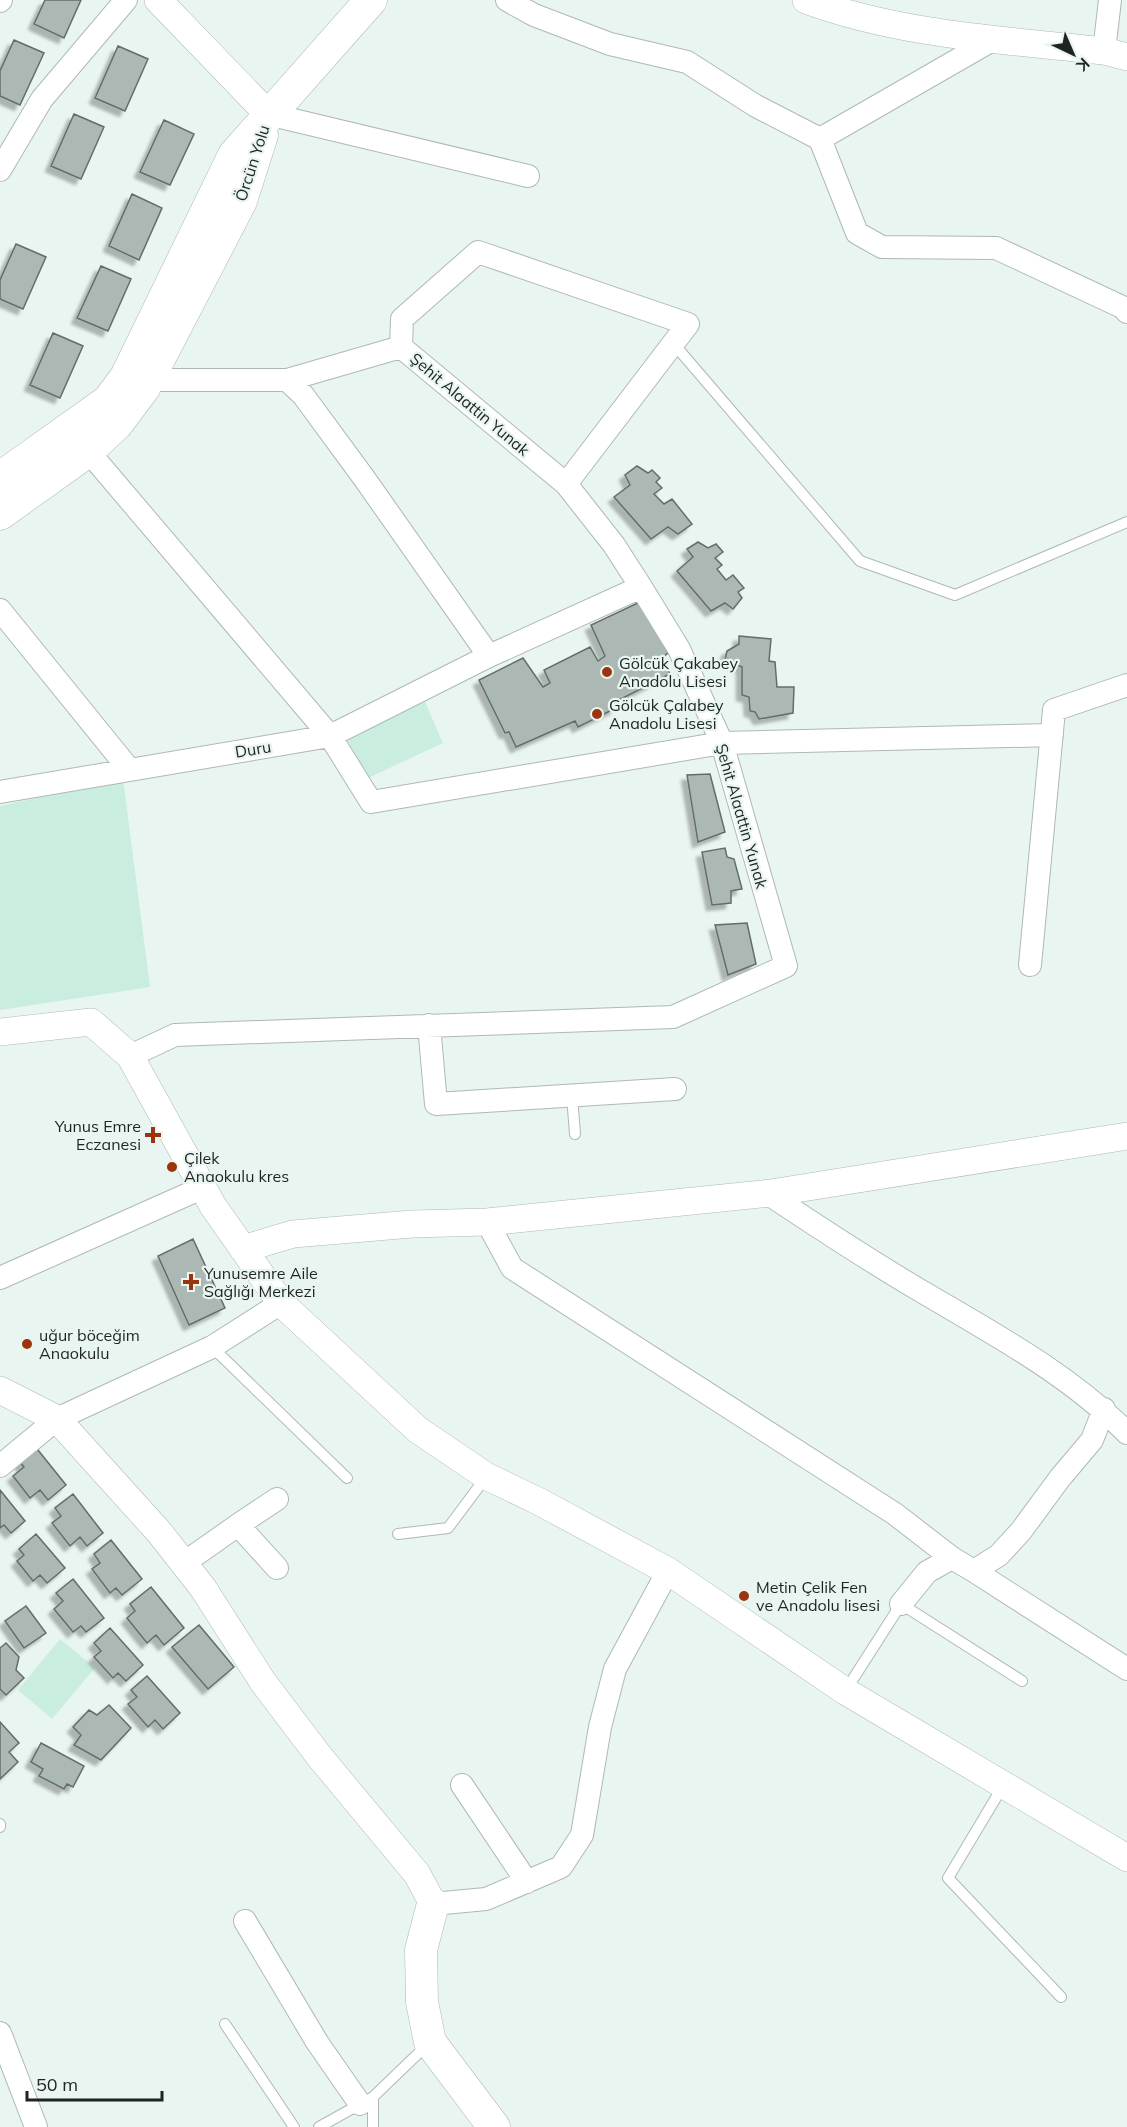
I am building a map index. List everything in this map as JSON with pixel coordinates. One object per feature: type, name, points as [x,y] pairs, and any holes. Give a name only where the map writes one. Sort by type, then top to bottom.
[{"type":"main road","points":[[268,114],[371,0]]},
{"type":"main road","name":"Örcün Yolu","points":[[0,514],[88,451],[117,424],[149,380],[241,201],[268,114]]},
{"type":"main road","name":"Örcün Yolu","points":[[0,478],[108,401],[119,389],[153,325],[234,155],[268,114]]},
{"type":"main road","points":[[433,1904],[421,1950],[422,2002],[430,2042],[494,2127]]},
{"type":"street","points":[[0,170],[42,99],[126,0]]},
{"type":"street","points":[[158,0],[268,114],[528,176]]},
{"type":"street","points":[[507,0],[534,15],[610,44],[687,62],[756,106],[820,139],[857,233],[882,247],[996,248],[1122,307],[1127,312]]},
{"type":"street","points":[[806,0],[842,14],[929,31],[1115,54],[1110,0]]},
{"type":"street","points":[[820,139],[994,39]]},
{"type":"street","points":[[401,346],[402,319],[478,252],[688,324],[566,484]]},
{"type":"street","name":"Şehit Alaattin Yunak","points":[[287,380],[401,346],[566,484],[614,545],[679,649],[722,743],[786,966],[673,1017],[429,1025]]},
{"type":"street","points":[[149,380],[287,380],[303,395],[364,478],[489,656]]},
{"type":"street","points":[[88,451],[330,736],[371,802],[722,743],[1052,735]]},
{"type":"street","name":"Duru","points":[[0,792],[330,736],[489,656],[641,587]]},
{"type":"street","points":[[0,610],[129,769]]},
{"type":"street","points":[[1030,965],[1054,710],[1127,685]]},
{"type":"street","points":[[0,1032],[91,1022],[130,1056],[213,1206],[281,1303],[418,1430],[486,1476],[540,1502],[668,1572],[845,1691],[1127,1858]]},
{"type":"street","points":[[130,1056],[175,1035],[429,1025],[436,1104],[675,1089]]},
{"type":"street","points":[[243,1249],[293,1234],[412,1224],[487,1222],[766,1193],[1127,1136]]},
{"type":"street","points":[[0,1278],[204,1187]]},
{"type":"street","points":[[766,1193],[868,1260],[1001,1338],[1104,1409],[1127,1433]]},
{"type":"street","points":[[487,1222],[512,1268],[896,1514],[952,1558],[1127,1669]]},
{"type":"street","points":[[0,1466],[57,1419],[212,1347],[281,1303]]},
{"type":"street","points":[[0,1390],[57,1419],[159,1532],[203,1588],[263,1682],[319,1756],[417,1874],[433,1904],[486,1899],[561,1867],[582,1835],[600,1727],[615,1669],[668,1572]]},
{"type":"street","points":[[974,1572],[999,1555],[1021,1532],[1060,1478],[1092,1440],[1104,1409]]},
{"type":"street","points":[[184,1563],[278,1498]]},
{"type":"street","points":[[238,1525],[277,1568]]},
{"type":"street","points":[[901,1604],[927,1572],[952,1558]]},
{"type":"street","points":[[462,1785],[527,1882]]},
{"type":"street","points":[[244,1921],[317,2042],[367,2101]]},
{"type":"street","points":[[0,2033],[36,2127]]},
{"type":"lane","points":[[674,343],[860,561],[955,595],[1127,522]]},
{"type":"lane","points":[[572,1096],[575,1134]]},
{"type":"lane","points":[[212,1347],[347,1478]]},
{"type":"lane","points":[[398,1533],[448,1528],[486,1476]]},
{"type":"lane","points":[[845,1691],[901,1604],[1022,1681]]},
{"type":"lane","points":[[1003,1786],[948,1878],[1061,1996]]},
{"type":"lane","points":[[225,2024],[294,2127]]},
{"type":"lane","points":[[319,2127],[367,2101],[430,2042]]},
{"type":"lane","points":[[367,2101],[373,2127]]},
{"type":"green space","points":[[425,702],[443,743],[368,778],[346,737]]},
{"type":"green space","points":[[123,779],[150,987],[0,1010],[0,806]]},
{"type":"green space","points":[[60,1639],[95,1668],[52,1719],[18,1690]]},
{"type":"building","points":[[45,0],[81,0],[64,38],[34,24]]},
{"type":"building","points":[[14,40],[44,53],[20,105],[0,96],[0,71]]},
{"type":"building","points":[[118,46],[148,59],[125,111],[95,98]]},
{"type":"building","points":[[74,114],[104,127],[81,179],[51,166]]},
{"type":"building","points":[[164,120],[194,134],[170,185],[140,172]]},
{"type":"building","points":[[132,194],[162,208],[139,260],[109,246]]},
{"type":"building","points":[[16,244],[46,257],[23,309],[0,299],[0,280]]},
{"type":"building","points":[[101,266],[131,279],[108,331],[77,318]]},
{"type":"building","points":[[53,333],[83,346],[60,398],[30,385]]},
{"type":"building","points":[[637,466],[648,473],[652,470],[660,478],[656,482],[662,488],[654,494],[664,504],[672,499],[692,524],[678,534],[668,527],[651,539],[614,497],[630,485],[625,475]]},
{"type":"building","points":[[698,542],[708,548],[716,544],[723,552],[715,558],[722,565],[717,569],[726,580],[733,575],[744,588],[738,592],[742,598],[733,609],[725,603],[711,611],[677,571],[693,557],[687,549]]},
{"type":"building","name":"Gölcük Çakabey Anadolu Lisesi","points":[[642,601],[668,653],[662,658],[670,674],[613,703],[616,708],[578,727],[575,721],[516,747],[509,732],[505,733],[479,680],[523,658],[543,687],[550,683],[544,670],[590,647],[598,661],[605,656],[591,625]]},
{"type":"building","points":[[739,636],[771,639],[769,661],[775,662],[777,687],[794,687],[793,713],[759,719],[755,712],[750,711],[749,697],[742,695],[742,667],[725,660],[727,651],[739,644]]},
{"type":"building","points":[[710,774],[725,832],[698,842],[687,775]]},
{"type":"building","points":[[725,848],[727,857],[734,859],[742,889],[731,891],[731,903],[712,905],[702,852]]},
{"type":"building","points":[[747,923],[756,964],[728,975],[715,925]]},
{"type":"building","name":"Yunusemre Aile Sağlığı Merkezi","points":[[193,1239],[225,1308],[189,1325],[158,1256]]},
{"type":"building","points":[[34,1445],[66,1485],[48,1500],[40,1490],[30,1498],[13,1476],[24,1467],[17,1459]]},
{"type":"building","points":[[0,1490],[25,1521],[11,1533],[4,1525],[0,1528]]},
{"type":"building","points":[[73,1494],[103,1533],[87,1546],[80,1537],[70,1546],[52,1523],[61,1516],[55,1508]]},
{"type":"building","points":[[36,1534],[65,1568],[47,1583],[40,1575],[33,1581],[17,1561],[24,1555],[19,1549]]},
{"type":"building","points":[[111,1540],[142,1579],[122,1595],[116,1588],[110,1593],[92,1569],[100,1563],[94,1554]]},
{"type":"building","points":[[73,1579],[104,1618],[86,1632],[81,1626],[73,1632],[54,1609],[63,1601],[56,1593]]},
{"type":"building","points":[[151,1587],[184,1628],[164,1645],[156,1635],[147,1643],[127,1618],[135,1611],[130,1604]]},
{"type":"building","points":[[26,1606],[46,1633],[24,1648],[5,1621]]},
{"type":"building","points":[[199,1625],[234,1667],[208,1689],[172,1647]]},
{"type":"building","points":[[110,1628],[143,1665],[126,1681],[118,1673],[113,1678],[94,1657],[101,1651],[94,1643]]},
{"type":"building","points":[[6,1643],[19,1657],[16,1670],[24,1678],[6,1695],[0,1689],[0,1648]]},
{"type":"building","points":[[147,1676],[180,1713],[163,1729],[155,1720],[148,1727],[128,1704],[137,1697],[131,1690]]},
{"type":"building","points":[[109,1705],[131,1728],[101,1760],[74,1745],[81,1735],[73,1727],[89,1710],[97,1715]]},
{"type":"building","points":[[0,1722],[19,1743],[9,1752],[18,1762],[0,1779]]},
{"type":"building","points":[[41,1743],[84,1766],[73,1787],[67,1784],[64,1789],[39,1776],[43,1769],[31,1762]]},
{"type":"place","name":"Gölcük Çakabey Anadolu Lisesi","points":[[607,672]]},
{"type":"place","name":"Gölcük Çalabey Anadolu Lisesi","points":[[597,714]]},
{"type":"place","name":"Yunus Emre Eczanesi","points":[[153,1135]]},
{"type":"place","name":"Çilek Anaokulu kres","points":[[172,1167]]},
{"type":"place","name":"Yunusemre Aile Sağlığı Merkezi","points":[[191,1282]]},
{"type":"place","name":"uğur böceğim Anaokulu","points":[[27,1344]]},
{"type":"place","name":"Metin Çelik Fen ve Anadolu lisesi","points":[[744,1596]]}]
